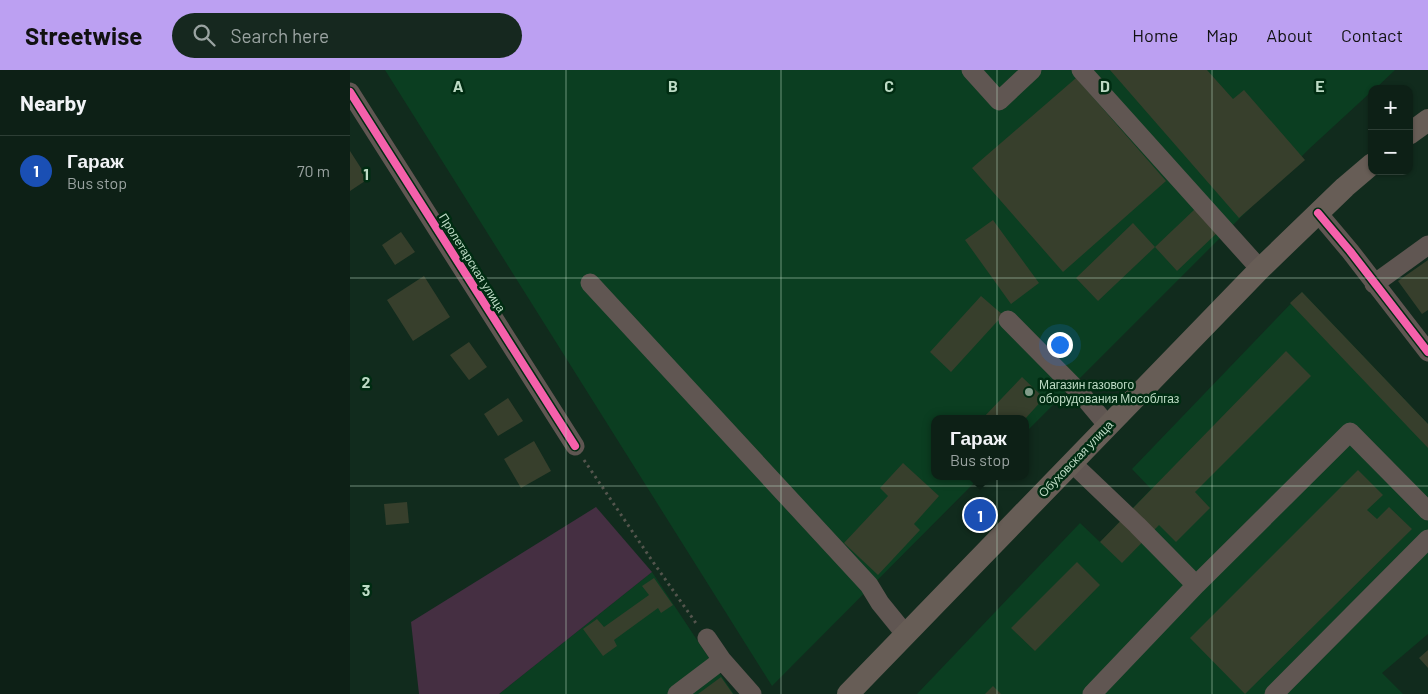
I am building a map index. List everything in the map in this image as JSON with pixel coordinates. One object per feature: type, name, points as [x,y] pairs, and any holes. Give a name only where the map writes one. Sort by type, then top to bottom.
[{"type":"main road","points":[[1413,131],[1428,120]]},
{"type":"main road","name":"Обуховская улица","points":[[848,694],[1260,269],[1368,168]]},
{"type":"street","points":[[971,70],[999,101],[1032,70]]},
{"type":"street","points":[[1081,70],[1260,269]]},
{"type":"street","name":"Пролетарская улица","points":[[350,92],[575,446]]},
{"type":"street","points":[[1318,213],[1350,250],[1374,284],[1428,352]]},
{"type":"street","points":[[1374,284],[1428,245]]},
{"type":"street","points":[[590,283],[869,585],[880,603],[906,635]]},
{"type":"street","points":[[1008,320],[1082,395],[1108,426]]},
{"type":"street","points":[[1092,694],[1196,585],[1350,432],[1428,511]]},
{"type":"street","points":[[1072,463],[1196,585]]},
{"type":"street","points":[[1274,694],[1428,539]]},
{"type":"street","points":[[707,638],[722,660],[752,694]]},
{"type":"street","points":[[677,694],[722,660]]},
{"type":"path","points":[[575,446],[645,551],[707,638]]},
{"type":"shaded area","points":[[385,70],[1395,70],[1379,85],[1368,85],[1368,95],[1309,149],[1029,429],[1029,415],[931,415],[931,480],[977,480],[772,686]]},
{"type":"shaded area","points":[[1302,292],[1428,424],[1428,634],[1382,673],[1403,694],[917,694],[1080,523],[1100,542],[1151,489],[1132,469]]},
{"type":"shaded area","points":[[596,507],[652,572],[499,694],[419,694],[411,622]]},
{"type":"shaded area","points":[[652,572],[734,694],[499,694]]},
{"type":"building","points":[[1110,70],[1207,70],[1233,99],[1244,90],[1305,160],[1239,218]]},
{"type":"building","points":[[1076,78],[1166,181],[1063,272],[972,168]]},
{"type":"building","points":[[350,151],[368,179],[350,191]]},
{"type":"building","points":[[1195,209],[1217,233],[1177,271],[1155,247]]},
{"type":"building","points":[[993,220],[1039,283],[1011,304],[965,240]]},
{"type":"building","points":[[1133,223],[1155,247],[1098,301],[1076,278]]},
{"type":"building","points":[[401,232],[415,252],[395,265],[382,245]]},
{"type":"building","points":[[1428,260],[1428,310],[1422,314],[1398,281]]},
{"type":"building","points":[[424,276],[450,317],[413,341],[387,300]]},
{"type":"building","points":[[1302,292],[1428,424],[1428,448],[1290,303]]},
{"type":"building","points":[[981,296],[1003,315],[951,372],[930,352]]},
{"type":"building","points":[[469,342],[487,367],[469,380],[450,355]]},
{"type":"building","points":[[1286,351],[1311,376],[1195,492],[1210,508],[1176,542],[1159,525],[1122,563],[1100,542]]},
{"type":"building","points":[[1022,377],[1044,398],[1029,415],[986,415]]},
{"type":"building","points":[[508,398],[523,421],[498,436],[484,414]]},
{"type":"building","points":[[534,441],[551,471],[521,488],[504,459]]},
{"type":"building","points":[[903,463],[939,496],[914,524],[920,530],[878,575],[844,543],[888,496],[880,488]]},
{"type":"building","points":[[1358,470],[1383,495],[1367,510],[1377,519],[1389,507],[1412,529],[1245,694],[1190,638]]},
{"type":"building","points":[[407,502],[409,523],[386,525],[384,504]]},
{"type":"building","points":[[1077,562],[1100,585],[1035,651],[1011,628]]},
{"type":"building","points":[[654,578],[673,605],[661,613],[658,608],[614,640],[617,646],[603,656],[583,629],[597,619],[604,627],[649,595],[642,586]]},
{"type":"building","points":[[1428,650],[1428,668],[1419,658]]},
{"type":"building","points":[[721,677],[733,694],[698,694],[717,680]]},
{"type":"building","points":[[993,686],[1001,694],[985,694]]},
{"type":"cycle path","points":[[350,92],[575,446]]},
{"type":"cycle path","points":[[1318,213],[1350,251],[1428,352]]},
{"type":"place","name":"Магазин газового оборудования Мособлгаз","points":[[1029,392]]},
{"type":"place","name":"Гараж","points":[[980,515]]}]
